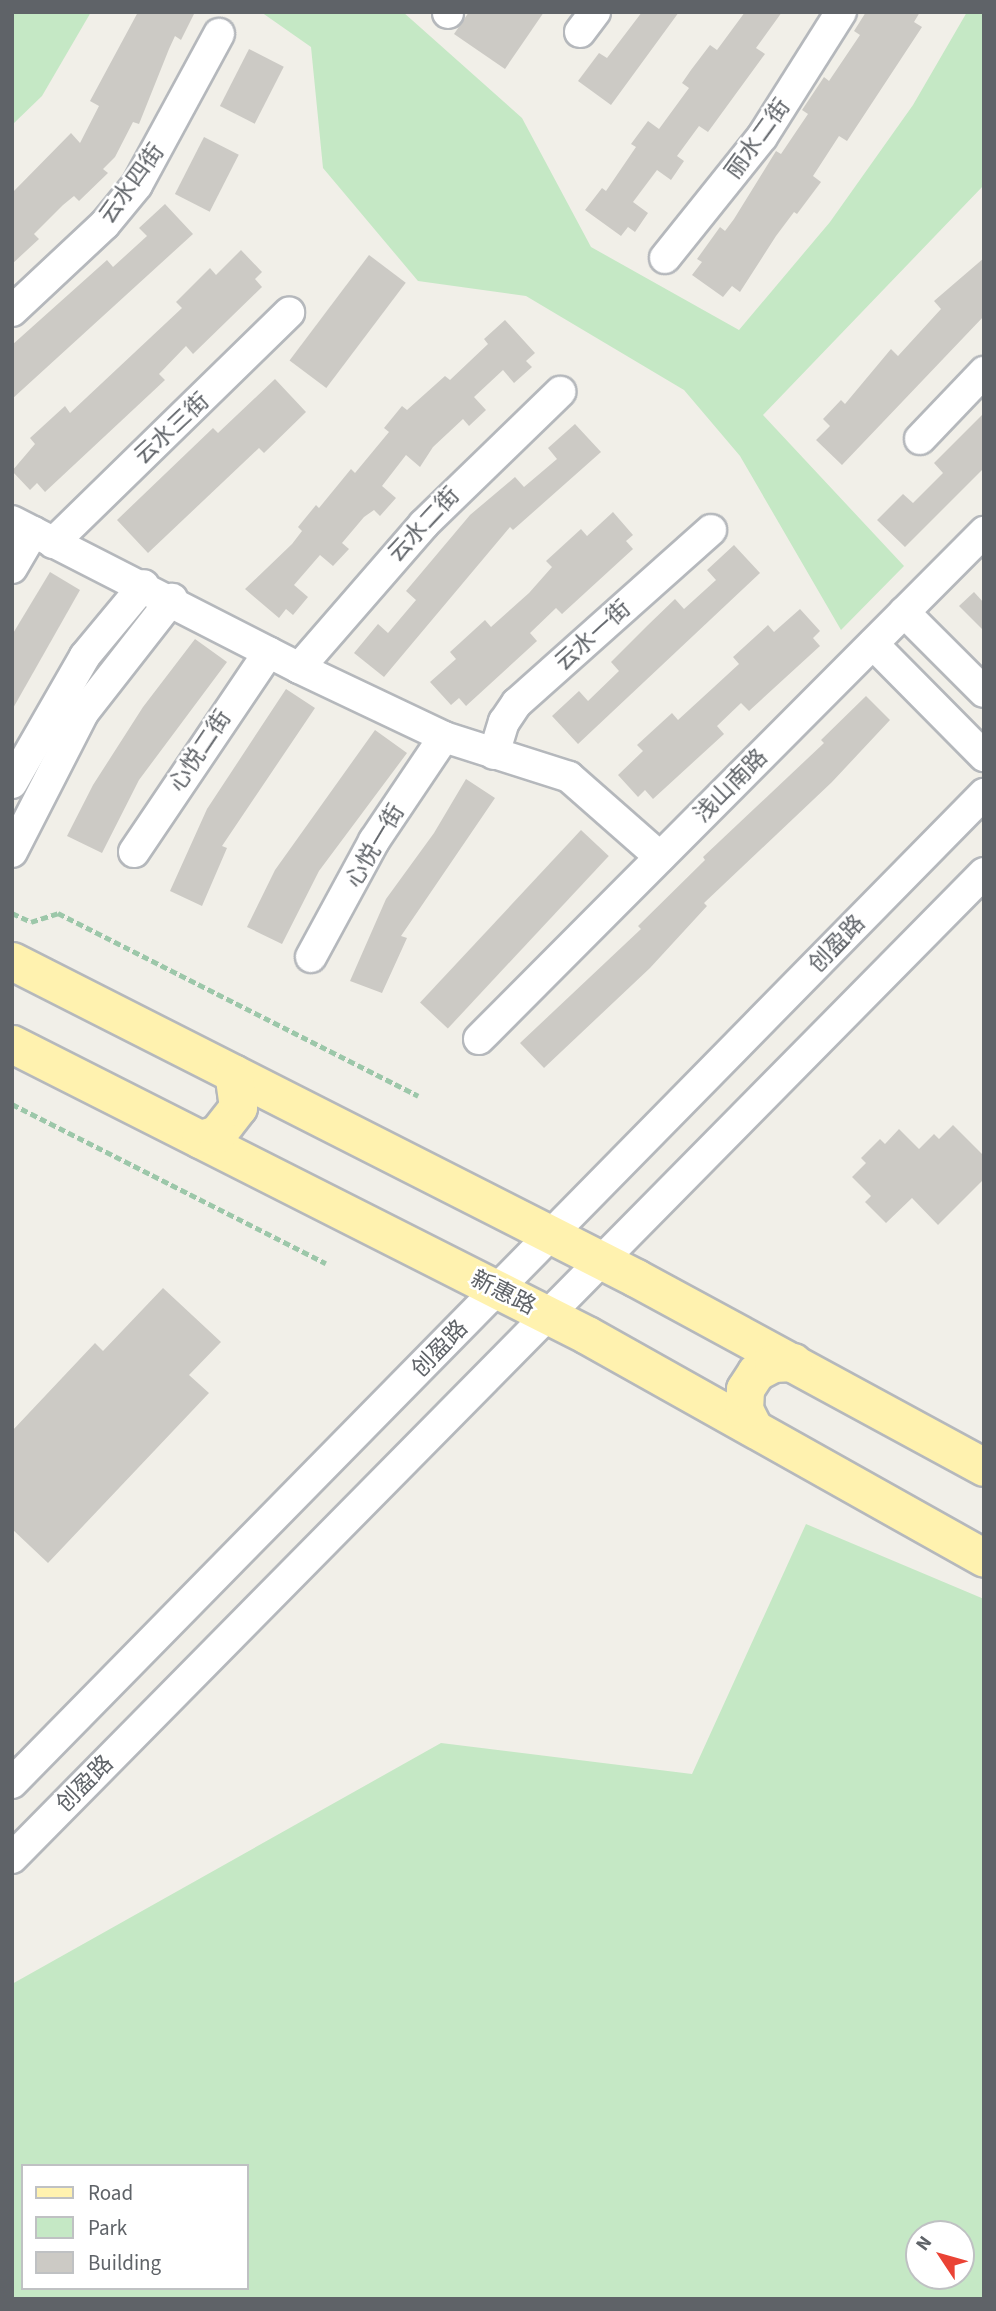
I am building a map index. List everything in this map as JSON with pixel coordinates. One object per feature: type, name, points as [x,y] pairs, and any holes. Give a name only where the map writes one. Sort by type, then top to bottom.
[{"type":"main road","points":[[12,961],[602,1260],[984,1467]]},
{"type":"main road","name":"新惠路","points":[[12,1044],[548,1315],[984,1558]]},
{"type":"main road","points":[[200,1139],[217,1134],[238,1107],[233,1073]]},
{"type":"main road","points":[[753,1427],[744,1409],[751,1381],[773,1363],[793,1362]]},
{"type":"street","name":"丽水二街","points":[[665,258],[762,137],[841,12]]},
{"type":"street","name":"云水四街","points":[[12,311],[105,224],[137,185],[219,34]]},
{"type":"street","name":"云水三街","points":[[12,568],[32,532],[289,313]]},
{"type":"street","points":[[920,439],[984,372]]},
{"type":"street","name":"云水二街","points":[[299,668],[424,524],[560,392]]},
{"type":"street","name":"云水一街","points":[[494,754],[504,722],[517,703],[711,530]]},
{"type":"street","points":[[32,532],[172,599],[299,668],[444,737],[569,777],[660,857]]},
{"type":"street","name":"浅山南路","points":[[479,1039],[984,532]]},
{"type":"street","points":[[12,783],[85,656],[144,585]]},
{"type":"street","points":[[12,852],[83,713],[172,599]]},
{"type":"street","points":[[904,612],[984,692]]},
{"type":"street","points":[[873,644],[984,756]]},
{"type":"street","name":"心悦二街","points":[[134,852],[269,652]]},
{"type":"street","name":"心悦一街","points":[[312,957],[374,841],[444,737]]},
{"type":"street","name":"创盈路","points":[[12,1783],[984,794]]},
{"type":"street","name":"创盈路","points":[[12,1858],[984,873]]},
{"type":"path","points":[[12,913],[31,922],[58,913],[418,1096]]},
{"type":"path","points":[[12,1104],[326,1263]]},
{"type":"green space","points":[[12,12],[91,12],[42,96],[12,125]]},
{"type":"green space","points":[[261,12],[403,12],[522,118],[591,247],[739,330],[830,222],[913,105],[967,12],[984,12],[984,185],[763,415],[904,566],[841,630],[740,456],[684,390],[526,296],[418,281],[323,168],[311,47]]},
{"type":"green space","points":[[806,1524],[984,1599],[984,2299],[12,2299],[12,1984],[441,1743],[692,1774]]},
{"type":"building","points":[[138,12],[195,12],[181,40],[175,36],[139,124],[133,122],[115,157],[103,169],[108,173],[79,201],[74,196],[63,205],[34,234],[39,239],[12,264],[12,193],[71,133],[80,143],[99,106],[90,101]]},
{"type":"building","points":[[469,12],[544,12],[505,69],[454,34]]},
{"type":"building","points":[[642,12],[679,12],[611,105],[578,81],[599,53],[607,58]]},
{"type":"building","points":[[745,12],[782,12],[756,48],[765,54],[708,132],[699,126],[677,156],[684,161],[671,180],[657,170],[633,202],[648,213],[635,232],[628,227],[621,236],[585,210],[602,188],[606,191],[636,147],[631,144],[648,121],[659,129],[689,88],[682,83],[691,70],[710,45],[717,50]]},
{"type":"building","points":[[866,12],[920,12],[914,22],[922,27],[847,141],[839,136],[813,176],[821,182],[776,236],[740,292],[732,286],[723,297],[692,275],[702,262],[697,259],[720,227],[725,231],[734,219],[776,151],[781,154],[808,114],[802,110],[824,77],[829,81],[860,35],[854,31]]},
{"type":"building","points":[[249,49],[284,67],[255,124],[220,106]]},
{"type":"building","points":[[204,137],[239,155],[210,212],[175,194]]},
{"type":"building","points":[[165,204],[193,234],[12,399],[12,345],[107,260],[113,267],[147,236],[139,228]]},
{"type":"building","points":[[241,250],[262,272],[255,279],[262,287],[193,354],[186,346],[159,374],[165,380],[45,492],[37,483],[30,490],[12,471],[35,444],[30,438],[65,406],[70,413],[182,308],[176,302],[210,268],[216,275]]},
{"type":"building","points":[[369,255],[406,283],[326,388],[290,360]]},
{"type":"building","points":[[984,258],[984,316],[842,465],[816,440],[830,426],[823,419],[841,400],[845,404],[891,349],[898,356],[941,309],[934,301]]},
{"type":"building","points":[[505,320],[535,353],[526,361],[532,367],[514,383],[503,370],[474,397],[486,410],[469,426],[463,419],[433,447],[420,467],[406,455],[382,486],[396,498],[380,516],[374,510],[364,517],[342,543],[349,549],[333,566],[320,555],[294,585],[308,597],[293,615],[286,609],[279,618],[245,589],[292,544],[302,531],[298,527],[316,505],[319,508],[351,469],[355,473],[389,432],[384,428],[402,406],[407,410],[445,376],[450,380],[488,344],[484,339]]},
{"type":"building","points":[[275,379],[306,412],[264,453],[259,448],[148,553],[117,520],[213,428],[218,433]]},
{"type":"building","points":[[984,413],[984,468],[905,547],[877,520],[903,494],[913,503],[943,473],[934,463]]},
{"type":"building","points":[[575,424],[601,452],[513,530],[510,527],[384,677],[354,653],[378,624],[388,633],[416,600],[406,591],[470,515],[515,477],[524,487],[557,459],[548,448]]},
{"type":"building","points":[[613,512],[633,535],[626,541],[633,549],[562,614],[556,608],[530,633],[537,641],[466,706],[459,698],[451,705],[430,682],[456,659],[450,652],[485,620],[491,627],[529,593],[552,567],[546,561],[581,529],[587,536]]},
{"type":"building","points":[[734,545],[760,573],[578,744],[552,716],[579,691],[588,701],[619,671],[611,662],[675,599],[684,609],[716,580],[707,570]]},
{"type":"building","points":[[50,572],[80,590],[12,710],[12,635]]},
{"type":"building","points":[[974,592],[984,603],[984,631],[959,606]]},
{"type":"building","points":[[800,609],[820,631],[813,638],[820,646],[749,711],[741,703],[717,726],[724,734],[653,799],[645,790],[638,797],[618,775],[643,751],[637,745],[672,713],[678,720],[739,664],[733,657],[768,625],[774,632]]},
{"type":"building","points":[[195,639],[227,662],[139,780],[102,853],[67,836],[93,785],[143,707]]},
{"type":"building","points":[[286,689],[315,708],[222,846],[227,848],[202,906],[170,891],[207,809]]},
{"type":"building","points":[[866,696],[890,720],[832,782],[704,903],[707,906],[650,968],[544,1068],[520,1043],[641,929],[638,926],[705,860],[703,857],[824,743],[821,740]]},
{"type":"building","points":[[375,730],[407,753],[319,871],[282,944],[247,927],[275,870]]},
{"type":"building","points":[[466,779],[495,798],[401,936],[407,938],[382,993],[350,981],[386,899],[434,833]]},
{"type":"building","points":[[581,830],[609,856],[448,1029],[420,1003]]},
{"type":"building","points":[[953,1125],[984,1156],[984,1179],[938,1225],[912,1198],[886,1223],[865,1202],[871,1196],[852,1177],[866,1163],[861,1158],[880,1139],[885,1144],[899,1129],[919,1149],[934,1134],[939,1139]]},
{"type":"building","points":[[163,1288],[221,1342],[189,1375],[209,1393],[48,1563],[12,1529],[12,1431],[95,1343],[103,1351]]}]
